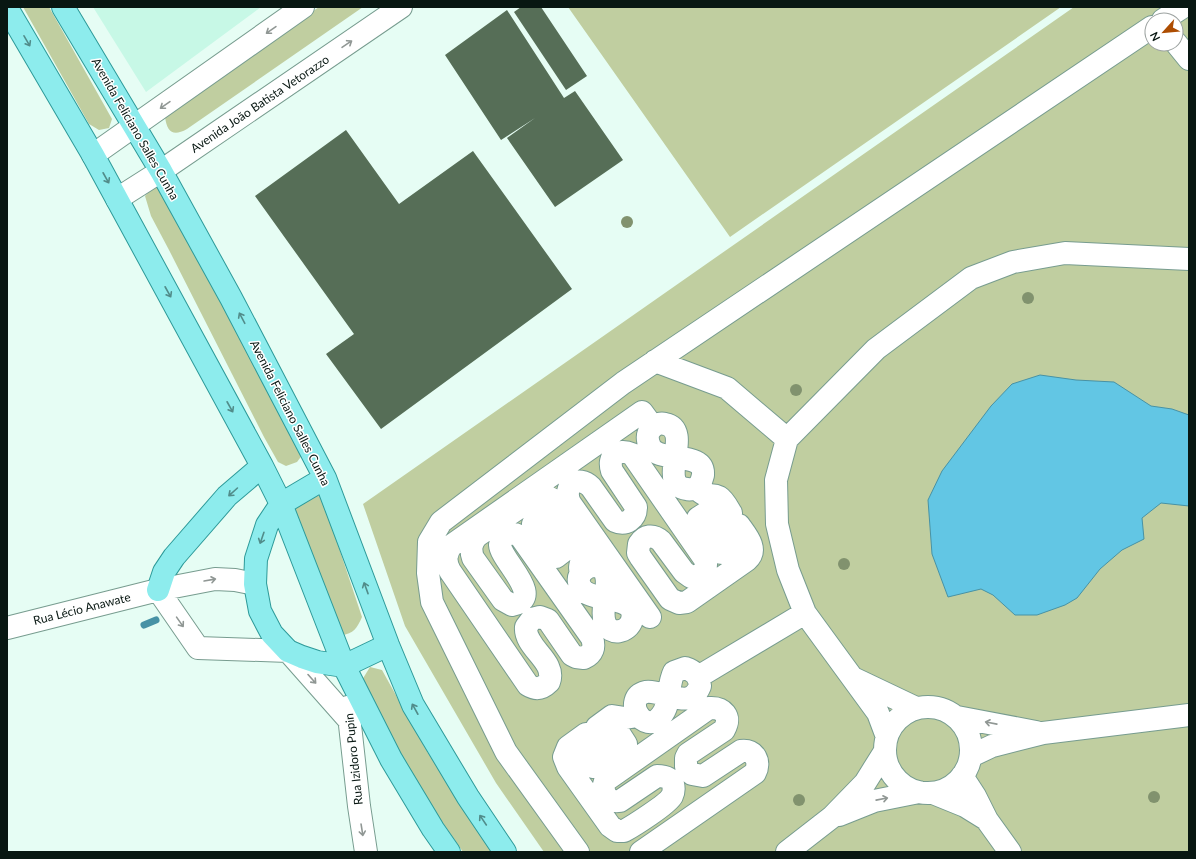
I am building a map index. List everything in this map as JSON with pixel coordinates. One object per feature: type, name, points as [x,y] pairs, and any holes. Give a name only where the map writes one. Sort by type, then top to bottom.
[{"type":"main road","name":"Avenida Feliciano Salles Cunha","points":[[63,7],[161,171],[231,298],[325,478],[388,645],[413,705],[468,797],[505,852]]},
{"type":"main road","points":[[7,8],[117,199],[262,466],[281,504],[344,666],[391,759],[433,829],[449,852]]},
{"type":"main road","points":[[158,590],[164,572],[174,558],[228,496],[262,466]]},
{"type":"main road","points":[[325,478],[281,504],[267,525],[256,559],[255,584],[260,611],[272,634],[288,652],[317,662],[344,666],[388,645]]},
{"type":"street","points":[[92,155],[303,7]]},
{"type":"street","name":"Avenida João Batista Vetorazzo","points":[[117,199],[161,171],[402,7]]},
{"type":"street","points":[[578,852],[506,752],[432,602],[428,573],[429,542],[441,522],[622,383],[1144,32]]},
{"type":"street","points":[[987,820],[965,806],[926,792],[906,787],[895,778],[888,765],[886,744],[878,713],[805,613],[788,570],[778,524],[776,480],[787,439],[876,349],[971,278],[1013,262],[1065,253],[1189,259]]},
{"type":"street","points":[[655,361],[727,388],[787,439]]},
{"type":"street","points":[[622,383],[648,419],[659,424],[670,426],[677,435],[678,441],[673,473],[677,484],[687,490],[696,488],[701,494],[706,496],[718,496],[731,513],[720,521],[712,509],[698,518],[722,553],[736,543],[728,532],[739,524],[753,547],[752,554],[747,560],[688,602],[679,603],[670,599],[638,553],[637,548],[646,536],[657,537],[684,572],[692,577],[700,575],[704,571],[706,561],[632,454],[622,451],[616,453],[613,456],[610,466],[636,507],[634,517],[630,521],[620,523],[615,521],[588,483],[578,481],[573,483],[568,490],[567,495],[570,502],[650,617]]},
{"type":"street","points":[[605,598],[589,595],[581,588],[579,578],[581,573],[579,565],[583,556],[584,546],[573,530],[562,537],[569,547],[556,557],[533,524],[546,515],[554,526],[566,518],[554,500],[546,496],[538,495],[478,536],[472,544],[471,554],[503,600],[512,604],[521,601],[525,595],[524,587],[502,554],[500,545],[503,537],[512,533],[520,536],[592,638],[594,648],[592,652],[584,658],[576,657],[572,655],[548,620],[536,617],[528,622],[526,632],[527,636],[547,666],[550,674],[549,682],[542,688],[537,688],[528,685],[450,571],[446,556],[448,550],[452,546],[648,419]]},
{"type":"street","name":"Rua Lécio Anawate","points":[[7,628],[158,590],[215,578],[255,584]]},
{"type":"street","points":[[158,590],[198,648],[288,652],[349,720]]},
{"type":"street","points":[[641,852],[755,773],[758,762],[753,754],[745,750],[741,751],[703,776],[692,774],[689,771],[686,762],[688,754],[724,730],[727,726],[727,717],[725,713],[716,707],[709,708],[605,781],[603,786],[605,796],[616,802],[620,801],[657,776],[668,778],[673,786],[673,794],[667,802],[624,831],[617,831],[610,826],[568,767],[564,757],[568,747],[586,734],[594,746],[584,754],[594,767],[626,744],[617,730],[605,738],[597,727],[612,716],[625,718],[638,716],[635,705],[641,694],[653,692],[668,696],[671,679],[674,672],[684,668],[694,672],[698,678],[805,613]]},
{"type":"street","name":"Rua Izidoro Pupin","points":[[344,666],[359,806],[366,852]]},
{"type":"street","points":[[852,678],[916,708]]},
{"type":"street","points":[[787,852],[832,817],[865,783],[886,744],[893,724],[903,714],[916,708],[930,706],[945,710],[957,717],[1043,733]]},
{"type":"street","points":[[971,756],[992,746],[1043,733],[1189,715]]},
{"type":"street","points":[[832,817],[874,801],[947,789],[959,781],[967,769],[971,756],[971,741],[966,728],[957,717]]},
{"type":"street","points":[[962,776],[987,820],[1010,852]]},
{"type":"shaded area","points":[[23,7],[49,7],[112,119],[109,128],[99,130],[89,124]]},
{"type":"shaded area","points":[[93,7],[261,7],[146,92]]},
{"type":"shaded area","points":[[319,7],[363,7],[187,129],[174,133],[169,129],[165,117],[170,111]]},
{"type":"shaded area","points":[[568,7],[1061,7],[730,237]]},
{"type":"shaded area","points":[[1074,7],[1189,7],[1189,852],[544,852],[496,783],[405,626],[363,504]]},
{"type":"shaded area","points":[[153,187],[164,189],[303,454],[297,462],[286,466],[278,462],[264,437],[151,216],[145,196]]},
{"type":"shaded area","points":[[312,494],[322,497],[362,617],[352,632],[341,635],[297,523],[295,509]]},
{"type":"shaded area","points":[[370,667],[382,670],[428,753],[493,852],[463,852],[432,807],[373,707],[362,680]]},
{"type":"water","points":[[1040,375],[1076,380],[1114,382],[1151,406],[1172,409],[1189,415],[1189,506],[1161,503],[1142,518],[1144,539],[1122,550],[1100,569],[1077,598],[1065,605],[1037,615],[1015,615],[993,595],[981,589],[948,597],[932,554],[928,500],[942,471],[991,406],[1012,384]]},
{"type":"building","points":[[521,7],[541,7],[587,76],[566,90],[514,12]]},
{"type":"building","points":[[507,10],[564,98],[575,91],[623,160],[555,207],[507,138],[535,118],[501,140],[445,55]]},
{"type":"building","points":[[346,130],[399,204],[473,151],[572,289],[381,429],[326,354],[354,334],[255,196]]},
{"type":"waterway","points":[[144,625],[156,620]]}]
